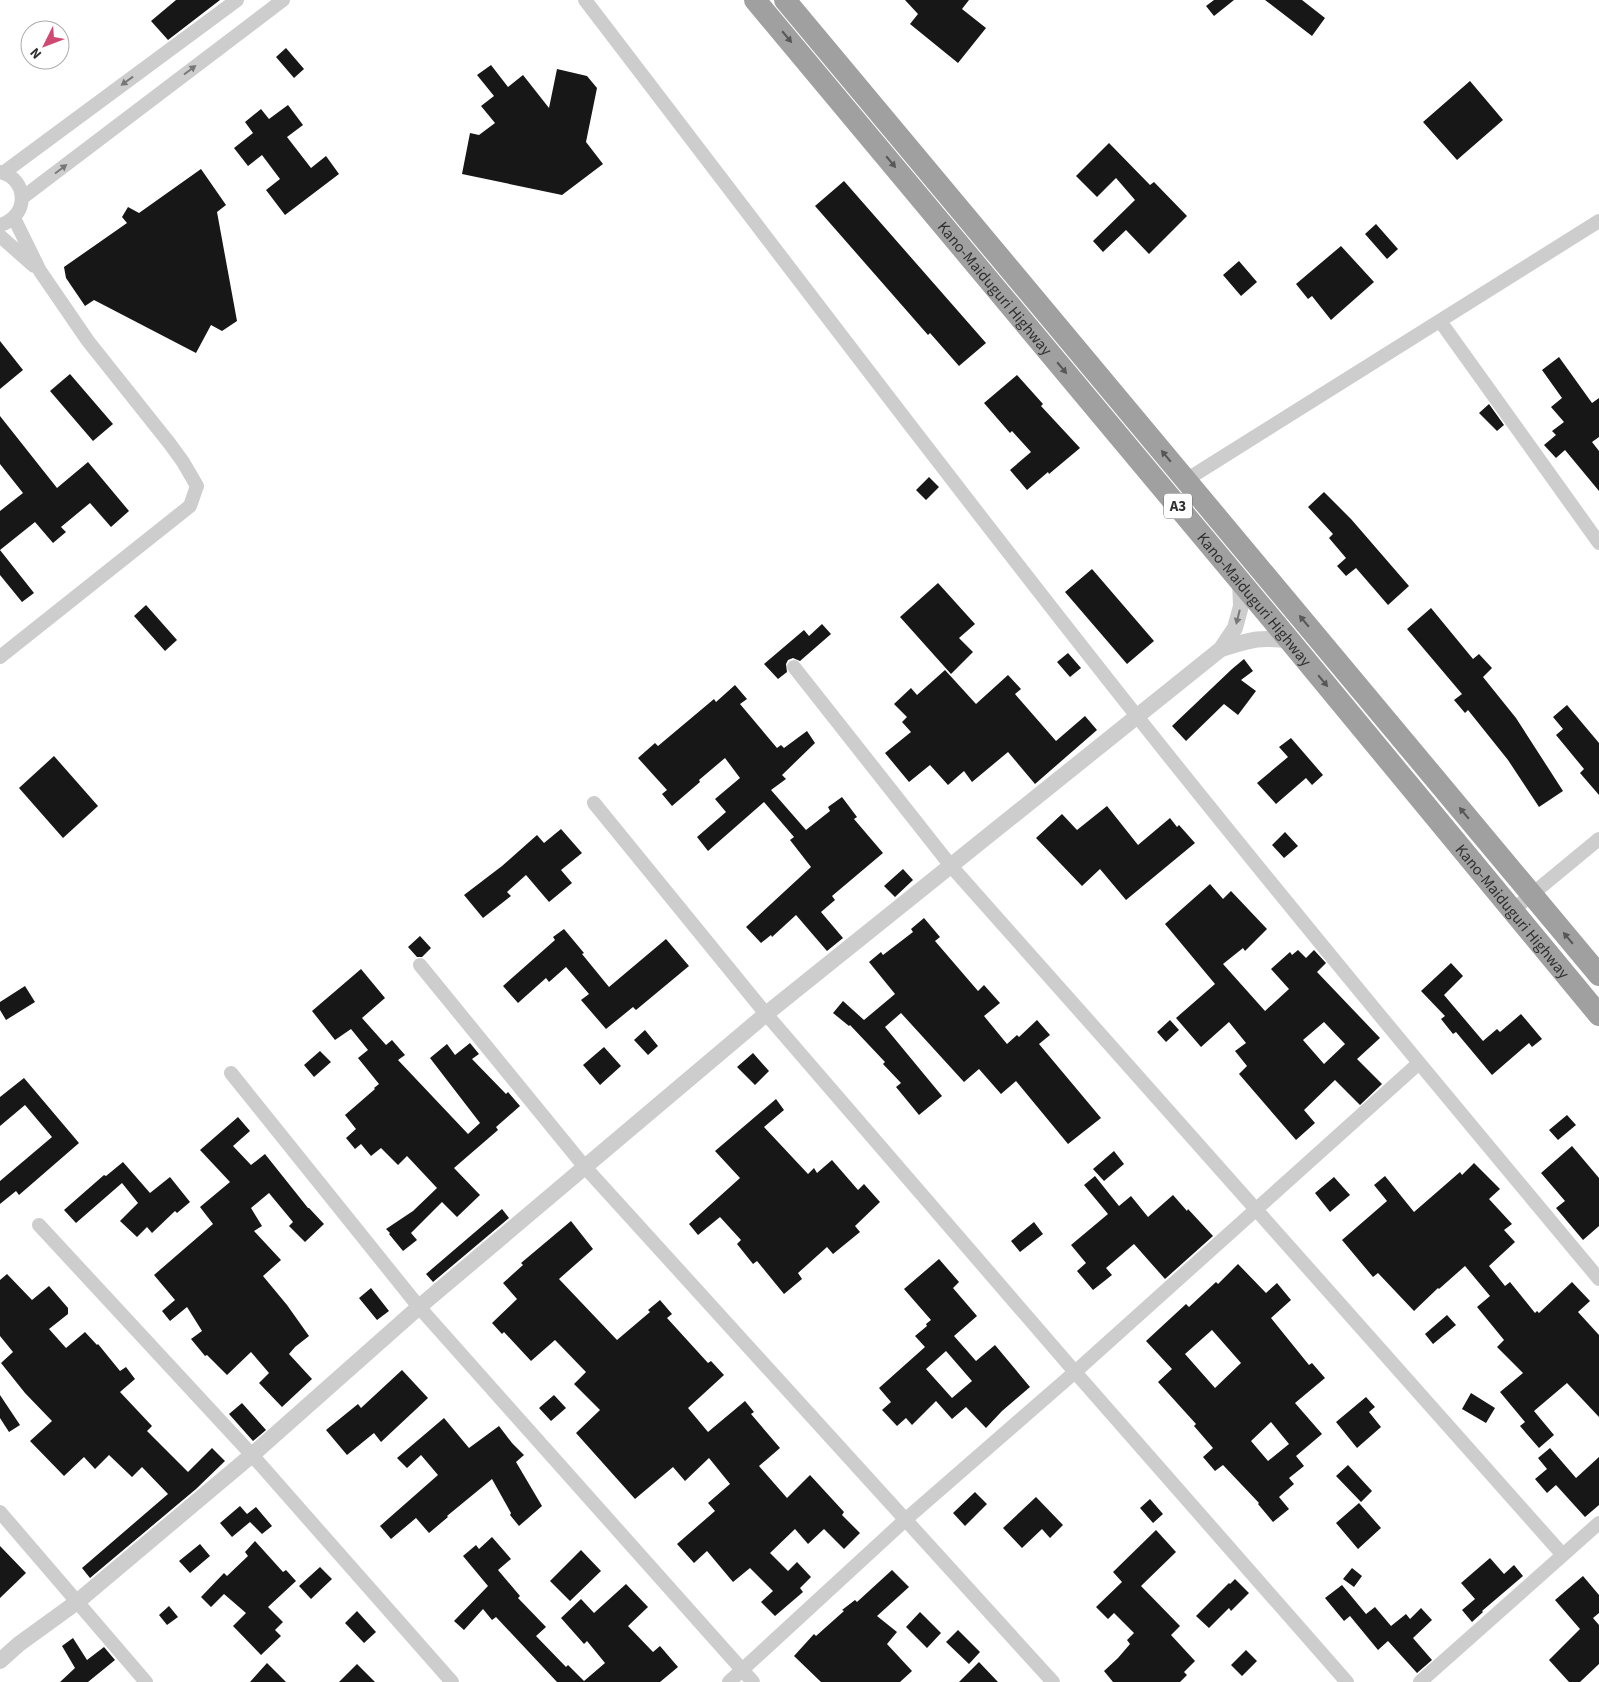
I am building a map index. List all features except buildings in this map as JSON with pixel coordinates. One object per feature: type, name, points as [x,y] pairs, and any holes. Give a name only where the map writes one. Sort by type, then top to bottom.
[{"type":"highway","name":"Kano-Maiduguri Highway","points":[[756,0],[1599,1014]]},
{"type":"highway","name":"Kano-Maiduguri Highway","points":[[785,0],[1599,975]]},
{"type":"street","points":[[0,225],[14,218],[21,205],[22,198],[16,182],[1,173],[237,0]]},
{"type":"street","points":[[22,198],[283,0]]},
{"type":"street","points":[[585,0],[975,509],[1138,717],[1419,1063],[1599,1279]]},
{"type":"street","points":[[0,657],[190,506],[197,486],[170,444],[88,341],[40,271],[14,218]]},
{"type":"street","points":[[1186,480],[1599,221]]},
{"type":"street","points":[[0,236],[40,271]]},
{"type":"street","points":[[1440,321],[1598,539]]},
{"type":"street","points":[[0,1661],[19,1644],[77,1602],[252,1455],[419,1307],[766,1014],[1221,649],[1235,628],[1241,606],[1240,580]]},
{"type":"street","points":[[1221,649],[1250,640],[1269,638],[1290,641]]},
{"type":"street","points":[[794,666],[951,866],[1562,1554]]},
{"type":"street","points":[[594,803],[766,1014],[1075,1372],[1347,1682]]},
{"type":"street","points":[[1513,910],[1599,840]]},
{"type":"street","points":[[420,965],[584,1166],[1053,1682]]},
{"type":"street","points":[[729,1682],[905,1520],[1075,1372],[1255,1208],[1419,1063]]},
{"type":"street","points":[[231,1073],[419,1307],[752,1682]]},
{"type":"street","points":[[40,1225],[252,1455],[452,1682]]},
{"type":"street","points":[[0,1512],[146,1682]]},
{"type":"street","points":[[1420,1682],[1599,1523]]}]
